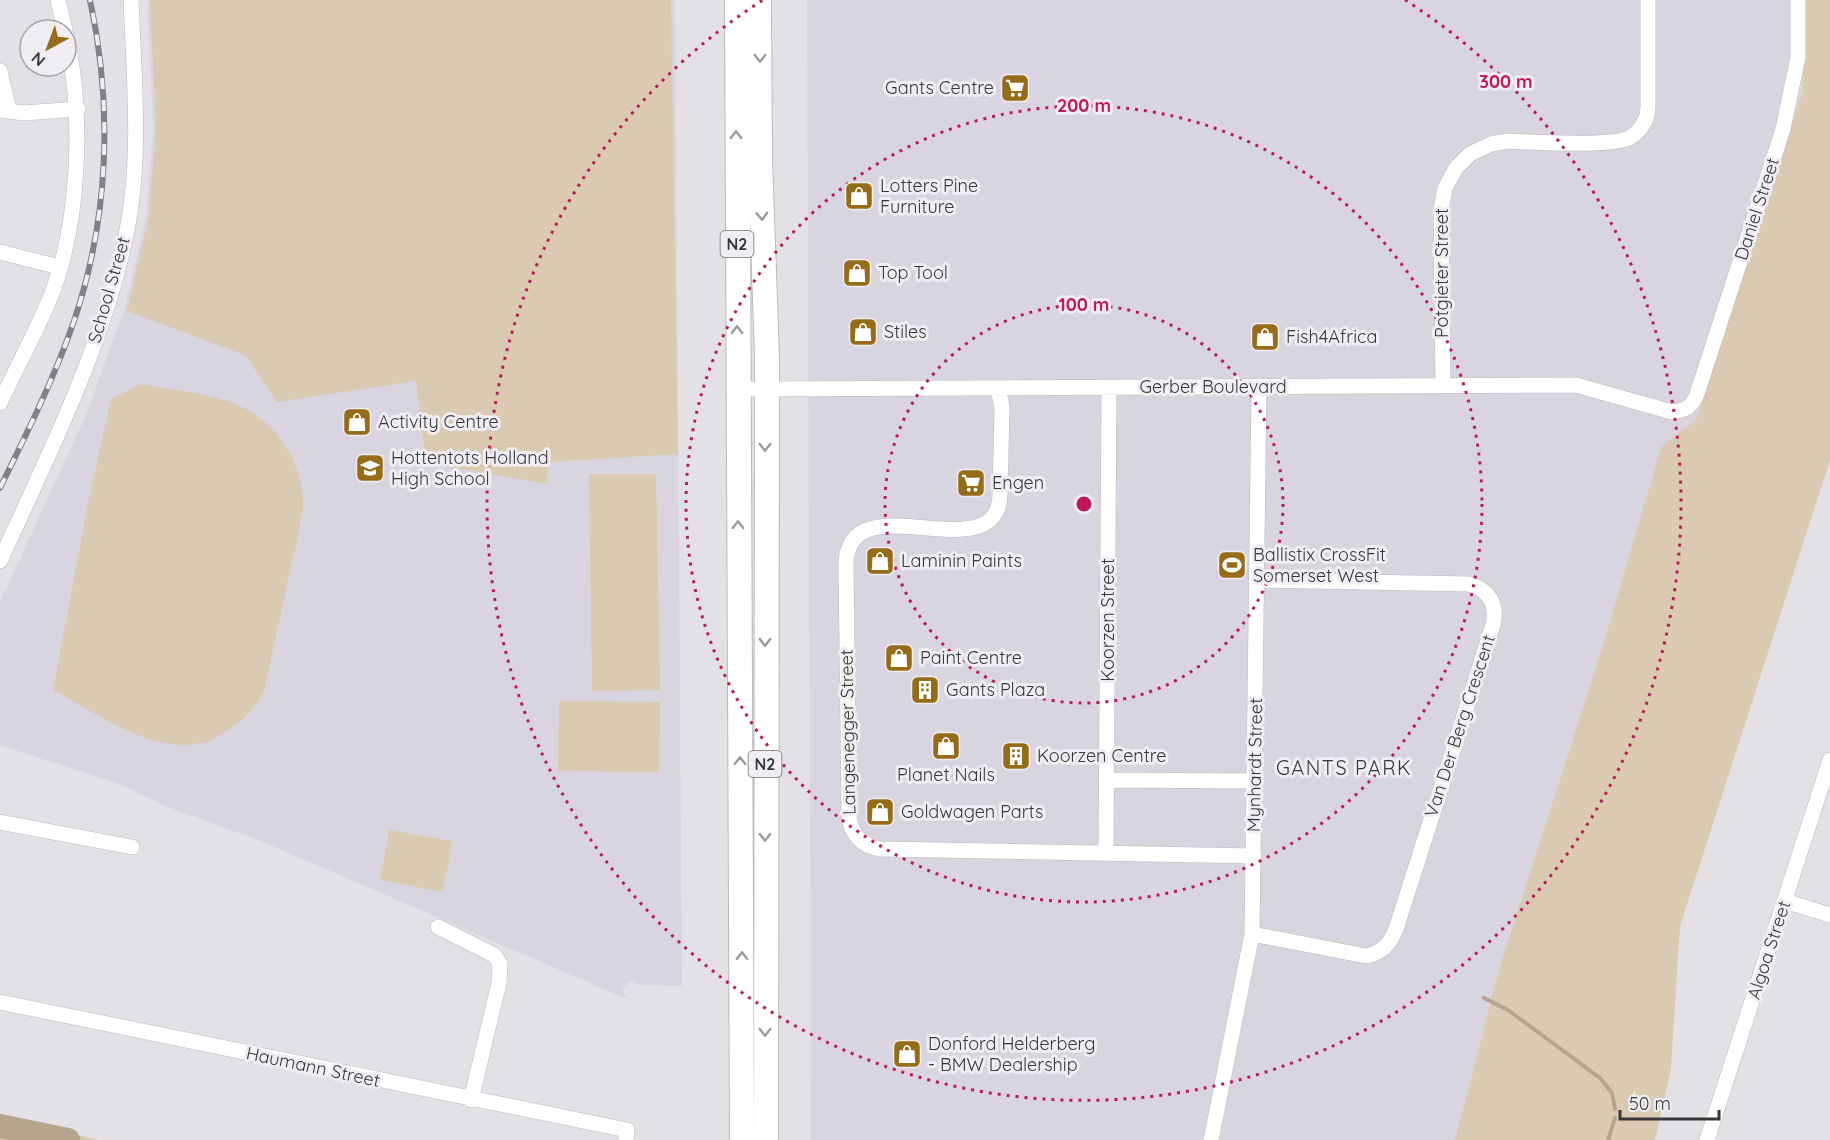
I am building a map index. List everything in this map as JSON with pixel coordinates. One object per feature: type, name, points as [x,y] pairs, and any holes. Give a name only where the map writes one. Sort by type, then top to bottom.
[{"type":"highway","name":"N2","points":[[737,0],[742,1140]]},
{"type":"highway","name":"N2","points":[[759,0],[760,158],[767,357],[766,1140]]},
{"type":"street","points":[[56,0],[61,18]]},
{"type":"street","name":"School Street","points":[[0,561],[71,404],[97,335],[126,236],[134,153],[131,0]]},
{"type":"street","name":"Potgieter Street","points":[[1443,385],[1441,211],[1450,177],[1464,159],[1491,144],[1508,141],[1616,141],[1636,133],[1645,122],[1648,108],[1648,0]]},
{"type":"street","name":"Daniel Street","points":[[1685,410],[1698,394],[1783,129],[1796,68],[1798,0]]},
{"type":"street","points":[[0,71],[4,111],[24,113],[78,109]]},
{"type":"street","points":[[0,403],[52,294],[70,224],[78,109],[75,78]]},
{"type":"street","points":[[0,252],[59,267]]},
{"type":"street","name":"Gerber Boulevard","points":[[738,389],[1576,384],[1672,412],[1685,410]]},
{"type":"street","name":"Mynhardt Street","points":[[1210,1140],[1252,934],[1259,386]]},
{"type":"street","name":"Koorzen Street","points":[[1106,853],[1109,388]]},
{"type":"street","name":"Langenegger Street","points":[[998,389],[1002,407],[1000,496],[998,509],[991,520],[973,529],[876,527],[857,536],[849,548],[846,563],[850,824],[856,837],[874,848],[1254,856]]},
{"type":"street","name":"Van Der Berg Crescent","points":[[1252,934],[1366,956],[1377,953],[1387,946],[1396,929],[1493,625],[1495,612],[1489,595],[1469,584],[1257,580]]},
{"type":"street","name":"Algoa Street","points":[[1707,1140],[1830,760]]},
{"type":"street","points":[[1106,780],[1255,781]]},
{"type":"street","points":[[0,822],[132,847]]},
{"type":"street","points":[[1785,901],[1830,915]]},
{"type":"street","points":[[438,927],[494,954],[500,964],[499,983],[471,1100]]},
{"type":"street","name":"Haumann Street","points":[[0,1002],[471,1100],[626,1135]]},
{"type":"shaded area","name":"Hottentots Holland High School","points":[[147,0],[675,0],[682,986],[639,985],[630,981],[622,989],[629,1000],[261,841],[165,806],[122,785],[0,745],[0,602],[86,415],[125,307],[146,216],[153,128]]},
{"type":"shaded area","points":[[150,0],[671,0],[678,454],[548,462],[547,484],[426,463],[416,381],[277,402],[245,355],[127,311],[149,216],[156,129]]},
{"type":"shaded area","points":[[807,0],[1805,0],[1802,93],[1696,421],[1661,447],[1603,645],[1500,966],[1455,1140],[811,1140]]},
{"type":"shaded area","points":[[1805,0],[1830,0],[1830,460],[1680,926],[1671,1068],[1655,1140],[1455,1140],[1500,966],[1603,645],[1661,447],[1696,420],[1802,93]]},
{"type":"shaded area","points":[[140,384],[195,393],[244,408],[273,429],[284,443],[299,475],[303,511],[264,691],[242,721],[202,743],[182,745],[163,743],[143,737],[105,720],[53,690],[88,504],[111,399]]},
{"type":"shaded area","points":[[589,474],[656,474],[660,690],[592,691]]},
{"type":"shaded area","points":[[559,701],[660,702],[659,772],[558,771]]},
{"type":"shaded area","points":[[389,830],[452,841],[443,892],[380,880]]},
{"type":"shaded area","points":[[0,1119],[10,1120],[99,1140],[0,1140]]},
{"type":"waterway","points":[[1484,998],[1508,1010],[1600,1078],[1612,1093],[1615,1109]]},
{"type":"waterway","points":[[1608,1140],[1615,1118]]},
{"type":"waterway","points":[[0,1126],[68,1140]]},
{"type":"railway","points":[[0,488],[58,364],[86,282],[94,242],[101,202],[104,121],[102,80],[90,0]]},
{"type":"place","name":"Gants Centre","points":[[1015,88]]},
{"type":"place","name":"Lotters Pine Furniture","points":[[859,196]]},
{"type":"place","name":"Top Tool","points":[[857,273]]},
{"type":"place","name":"Stiles","points":[[863,332]]},
{"type":"place","name":"Fish4Africa","points":[[1265,337]]},
{"type":"place","name":"Activity Centre","points":[[357,422]]},
{"type":"place","name":"Hottentots Holland High School","points":[[370,468]]},
{"type":"place","name":"Engen","points":[[971,483]]},
{"type":"place","name":"Laminin Paints","points":[[880,561]]},
{"type":"place","name":"Ballistix CrossFit Somerset West","points":[[1232,565]]},
{"type":"place","name":"Paint Centre","points":[[899,658]]},
{"type":"place","name":"Gants Plaza","points":[[925,690]]},
{"type":"place","name":"Planet Nails","points":[[946,746]]},
{"type":"place","name":"Koorzen Centre","points":[[1016,756]]},
{"type":"place","name":"Goldwagen Parts","points":[[880,812]]},
{"type":"place","name":"Donford Helderberg - BMW Dealership","points":[[907,1054]]},
{"type":"district","name":"GANTS PARK","points":[[1344,768]]}]
